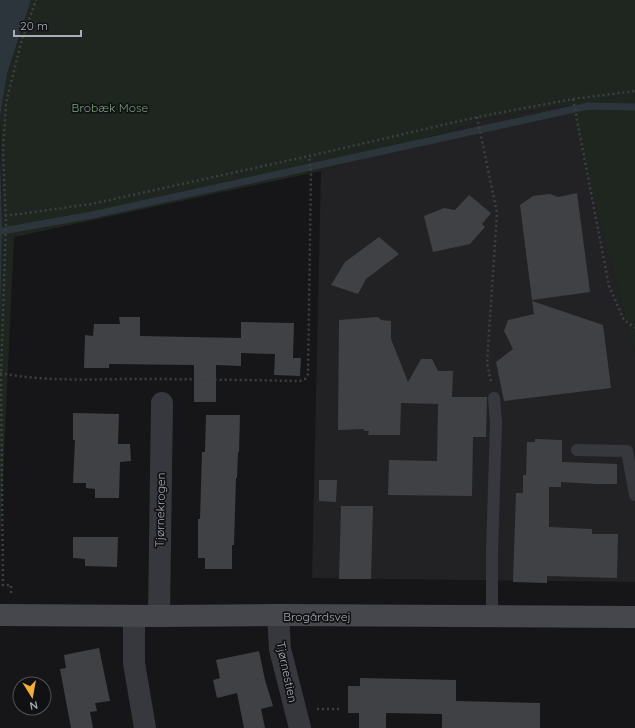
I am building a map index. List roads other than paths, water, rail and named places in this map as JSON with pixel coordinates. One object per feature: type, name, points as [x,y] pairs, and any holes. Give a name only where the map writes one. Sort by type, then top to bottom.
[{"type":"street","name":"Tjørnekrogen","points":[[159,616],[162,403]]},
{"type":"street","name":"Brogårdsvej","points":[[6,615],[635,617]]},
{"type":"street","points":[[134,616],[134,663],[145,728]]},
{"type":"street","name":"Tjørnestien","points":[[278,616],[280,649],[300,728]]},
{"type":"lane","points":[[492,617],[492,551],[496,423],[494,398]]},
{"type":"lane","points":[[577,450],[627,451],[635,495]]},
{"type":"waterway","points":[[2,231],[92,215],[588,106],[635,107]]},
{"type":"park label","name":"Brobæk Mose","points":[[110,107]]}]
